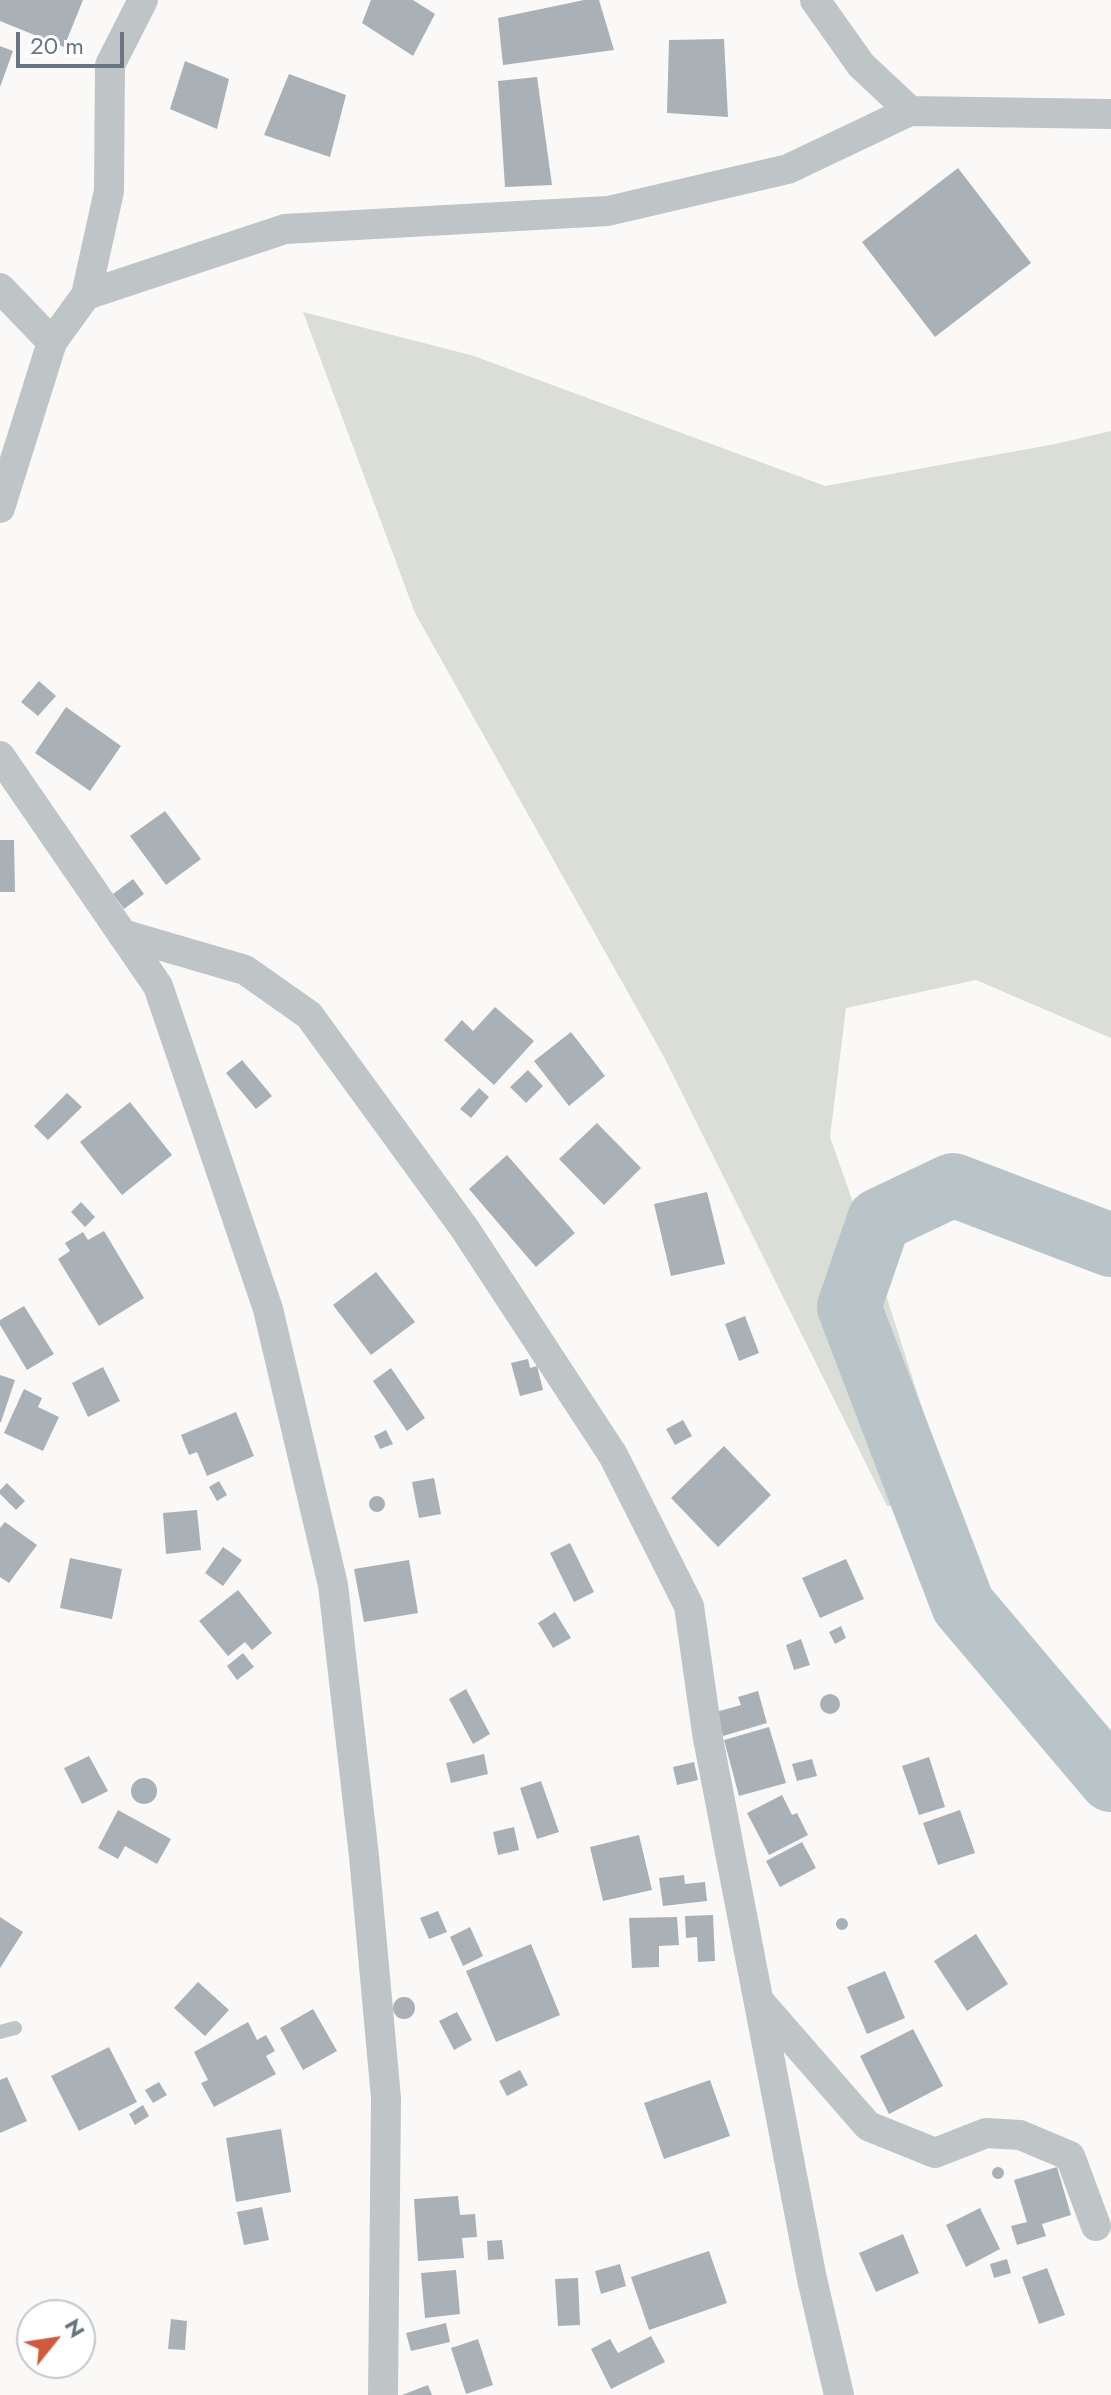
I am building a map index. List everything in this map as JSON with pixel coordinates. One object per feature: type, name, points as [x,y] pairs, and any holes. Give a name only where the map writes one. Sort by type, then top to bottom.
[{"type":"street","points":[[0,508],[52,342],[86,295],[109,191],[110,65],[143,0]]},
{"type":"street","points":[[815,0],[861,65],[910,111]]},
{"type":"street","points":[[86,295],[285,229],[608,211],[788,169],[910,111],[1111,114]]},
{"type":"street","points":[[0,288],[52,342]]},
{"type":"street","points":[[0,756],[158,986],[268,1309],[333,1585],[364,1856],[386,2098],[383,2395]]},
{"type":"street","points":[[122,934],[245,970],[309,1015],[465,1229],[613,1455],[689,1606],[707,1733],[812,2279],[839,2395]]},
{"type":"street","points":[[759,2001],[868,2126],[935,2153],[986,2133],[1020,2135],[1070,2156],[1096,2226]]},
{"type":"shaded area","points":[[303,312],[474,356],[825,486],[1111,431],[1111,1038],[976,980],[846,1008],[830,1137],[888,1301],[954,1508],[887,1506],[663,1055],[415,613]]},
{"type":"building","points":[[0,0],[83,0],[64,47],[0,21]]},
{"type":"building","points":[[371,0],[413,0],[435,14],[413,56],[362,23]]},
{"type":"building","points":[[584,0],[599,0],[614,50],[503,65],[498,18]]},
{"type":"building","points":[[724,39],[728,117],[667,113],[669,40]]},
{"type":"building","points":[[0,46],[13,51],[0,87]]},
{"type":"building","points":[[185,61],[229,79],[217,129],[170,109]]},
{"type":"building","points":[[289,74],[346,95],[330,157],[264,135]]},
{"type":"building","points":[[537,77],[552,185],[505,187],[498,81]]},
{"type":"building","points":[[958,168],[1031,263],[935,337],[862,242]]},
{"type":"building","points":[[39,681],[56,696],[38,716],[21,702]]},
{"type":"building","points":[[66,707],[121,746],[90,791],[35,753]]},
{"type":"building","points":[[165,811],[201,859],[166,885],[130,836]]},
{"type":"building","points":[[0,840],[14,840],[15,892],[0,892]]},
{"type":"building","points":[[133,879],[144,894],[124,909],[113,894]]},
{"type":"building","points":[[495,1007],[534,1041],[494,1085],[444,1040],[462,1020],[473,1031]]},
{"type":"building","points":[[571,1032],[605,1076],[569,1106],[534,1061]]},
{"type":"building","points":[[242,1060],[272,1096],[256,1109],[226,1073]]},
{"type":"building","points":[[528,1070],[543,1086],[526,1103],[510,1087]]},
{"type":"building","points":[[479,1088],[489,1097],[471,1118],[460,1109]]},
{"type":"building","points":[[67,1093],[82,1107],[48,1140],[34,1126]]},
{"type":"building","points":[[130,1102],[172,1155],[122,1195],[80,1142]]},
{"type":"building","points":[[597,1123],[641,1168],[604,1205],[559,1159]]},
{"type":"building","points":[[507,1155],[575,1233],[536,1267],[469,1189]]},
{"type":"building","points":[[707,1192],[725,1264],[671,1276],[654,1204]]},
{"type":"building","points":[[81,1202],[95,1217],[85,1227],[71,1212]]},
{"type":"building","points":[[104,1231],[144,1298],[99,1326],[58,1259],[70,1251],[65,1243],[83,1232],[88,1240]]},
{"type":"building","points":[[376,1272],[415,1322],[371,1355],[333,1305]]},
{"type":"building","points":[[24,1306],[54,1354],[27,1370],[0,1325],[0,1320]]},
{"type":"building","points":[[745,1316],[759,1353],[739,1361],[725,1324]]},
{"type":"building","points":[[528,1359],[530,1368],[537,1366],[543,1390],[520,1396],[511,1363]]},
{"type":"building","points":[[103,1367],[120,1401],[88,1417],[72,1383]]},
{"type":"building","points":[[391,1368],[425,1418],[407,1431],[373,1381]]},
{"type":"building","points":[[0,1375],[15,1380],[1,1422],[0,1422]]},
{"type":"building","points":[[24,1389],[42,1398],[38,1407],[59,1417],[43,1451],[4,1433]]},
{"type":"building","points":[[236,1412],[254,1456],[207,1476],[197,1452],[189,1455],[181,1435]]},
{"type":"building","points":[[683,1420],[692,1436],[675,1445],[666,1429]]},
{"type":"building","points":[[386,1430],[393,1444],[380,1449],[374,1436]]},
{"type":"building","points":[[724,1446],[771,1495],[718,1547],[671,1498]]},
{"type":"building","points":[[434,1478],[441,1514],[419,1518],[412,1482]]},
{"type":"building","points":[[219,1481],[227,1495],[217,1501],[209,1487]]},
{"type":"building","points":[[7,1483],[25,1501],[16,1510],[0,1494]]},
{"type":"building","points":[[377,1496],[383,1498],[383,1510],[377,1512],[371,1510],[369,1504],[371,1498]]},
{"type":"building","points":[[197,1510],[201,1550],[166,1554],[163,1513]]},
{"type":"building","points":[[5,1522],[37,1545],[9,1583],[0,1577],[0,1528]]},
{"type":"building","points":[[570,1543],[594,1592],[574,1602],[550,1553]]},
{"type":"building","points":[[223,1547],[242,1560],[223,1586],[205,1573]]},
{"type":"building","points":[[70,1558],[122,1569],[112,1619],[60,1608]]},
{"type":"building","points":[[846,1559],[864,1599],[820,1618],[802,1578]]},
{"type":"building","points":[[409,1560],[418,1613],[364,1622],[354,1569]]},
{"type":"building","points":[[238,1590],[272,1633],[252,1650],[245,1642],[228,1656],[199,1621]]},
{"type":"building","points":[[555,1612],[571,1638],[553,1648],[538,1623]]},
{"type":"building","points":[[841,1626],[846,1638],[835,1644],[829,1632]]},
{"type":"building","points":[[801,1639],[810,1665],[794,1670],[786,1645]]},
{"type":"building","points":[[243,1653],[254,1667],[237,1680],[227,1666]]},
{"type":"building","points":[[466,1689],[490,1734],[473,1744],[449,1699]]},
{"type":"building","points":[[758,1691],[767,1723],[723,1736],[716,1712],[741,1705],[738,1697]]},
{"type":"building","points":[[830,1694],[837,1697],[840,1704],[837,1711],[830,1714],[823,1711],[820,1704],[823,1697]]},
{"type":"building","points":[[769,1727],[786,1783],[739,1796],[724,1740]]},
{"type":"building","points":[[484,1754],[488,1774],[451,1783],[446,1763]]},
{"type":"building","points":[[89,1756],[108,1791],[82,1804],[64,1768]]},
{"type":"building","points":[[929,1757],[945,1807],[919,1815],[902,1766]]},
{"type":"building","points":[[812,1759],[817,1776],[797,1781],[792,1764]]},
{"type":"building","points":[[694,1762],[698,1780],[677,1785],[673,1767]]},
{"type":"building","points":[[144,1778],[153,1782],[157,1791],[153,1800],[144,1804],[135,1800],[131,1791],[135,1782]]},
{"type":"building","points":[[541,1781],[559,1832],[537,1839],[520,1788]]},
{"type":"building","points":[[782,1795],[792,1815],[797,1813],[808,1835],[769,1855],[747,1813]]},
{"type":"building","points":[[118,1810],[171,1839],[157,1864],[125,1846],[118,1859],[98,1848]]},
{"type":"building","points":[[960,1810],[975,1853],[938,1865],[923,1823]]},
{"type":"building","points":[[514,1827],[519,1850],[498,1855],[493,1832]]},
{"type":"building","points":[[639,1835],[652,1890],[603,1901],[590,1847]]},
{"type":"building","points":[[802,1842],[816,1868],[780,1887],[766,1861]]},
{"type":"building","points":[[684,1875],[685,1884],[705,1882],[707,1901],[663,1906],[659,1878]]},
{"type":"building","points":[[438,1911],[447,1932],[429,1939],[420,1918]]},
{"type":"building","points":[[713,1915],[715,1961],[698,1962],[697,1937],[686,1938],[685,1916]]},
{"type":"building","points":[[0,1917],[23,1932],[0,1968]]},
{"type":"building","points":[[677,1917],[679,1945],[659,1946],[659,1967],[632,1968],[629,1918]]},
{"type":"building","points":[[842,1918],[848,1924],[842,1930],[836,1924]]},
{"type":"building","points":[[470,1927],[483,1956],[463,1966],[450,1937]]},
{"type":"building","points":[[976,1934],[1008,1984],[967,2011],[934,1961]]},
{"type":"building","points":[[531,1944],[560,2015],[496,2042],[466,1971]]},
{"type":"building","points":[[885,1971],[905,2018],[867,2034],[847,1987]]},
{"type":"building","points":[[198,1982],[229,2010],[205,2036],[174,2008]]},
{"type":"building","points":[[404,1997],[412,2000],[415,2008],[412,2016],[404,2019],[396,2016],[393,2008],[396,2000]]},
{"type":"building","points":[[313,2009],[337,2051],[303,2070],[280,2028]]},
{"type":"building","points":[[457,2012],[472,2040],[454,2050],[439,2021]]},
{"type":"building","points":[[248,2022],[257,2040],[266,2035],[275,2051],[266,2056],[276,2074],[214,2107],[201,2083],[208,2080],[194,2052]]},
{"type":"building","points":[[913,2029],[943,2086],[889,2114],[860,2056]]},
{"type":"building","points":[[109,2047],[137,2102],[79,2131],[51,2076]]},
{"type":"building","points":[[520,2070],[528,2085],[507,2096],[499,2081]]},
{"type":"building","points":[[7,2077],[27,2121],[0,2133],[0,2080]]},
{"type":"building","points":[[710,2080],[730,2136],[664,2159],[644,2103]]},
{"type":"building","points":[[159,2082],[167,2095],[153,2103],[145,2090]]},
{"type":"building","points":[[143,2105],[149,2116],[135,2125],[129,2114]]},
{"type":"building","points":[[281,2129],[291,2192],[236,2202],[226,2138]]},
{"type":"building","points":[[998,2167],[1004,2173],[998,2179],[992,2173]]},
{"type":"building","points":[[1057,2167],[1071,2215],[1042,2224],[1046,2236],[1017,2245],[1011,2226],[1027,2222],[1014,2180]]},
{"type":"building","points":[[458,2196],[460,2215],[475,2214],[477,2237],[462,2238],[464,2258],[418,2261],[414,2199]]},
{"type":"building","points":[[262,2207],[269,2240],[244,2245],[237,2212]]},
{"type":"building","points":[[980,2208],[1000,2249],[966,2267],[946,2225]]},
{"type":"building","points":[[903,2234],[919,2273],[876,2292],[859,2253]]},
{"type":"building","points":[[502,2240],[504,2259],[488,2260],[487,2241]]},
{"type":"building","points":[[709,2251],[727,2303],[649,2330],[631,2277]]},
{"type":"building","points":[[1007,2259],[1011,2273],[994,2278],[990,2264]]},
{"type":"building","points":[[620,2264],[626,2286],[601,2294],[595,2271]]},
{"type":"building","points":[[1047,2268],[1065,2315],[1039,2324],[1022,2277]]},
{"type":"building","points":[[456,2270],[460,2314],[425,2318],[421,2273]]},
{"type":"building","points":[[578,2278],[580,2325],[558,2326],[555,2279]]},
{"type":"building","points":[[171,2319],[187,2321],[185,2350],[168,2349]]},
{"type":"building","points":[[446,2323],[450,2342],[411,2351],[406,2333]]},
{"type":"building","points":[[651,2336],[665,2362],[611,2389],[591,2349],[610,2339],[618,2353]]},
{"type":"building","points":[[478,2339],[493,2385],[466,2394],[451,2348]]},
{"type":"building","points":[[428,2385],[432,2395],[402,2395]]},
{"type":"waterway","points":[[1111,1245],[953,1185],[879,1220],[849,1307],[963,1605],[1111,1780]]}]
